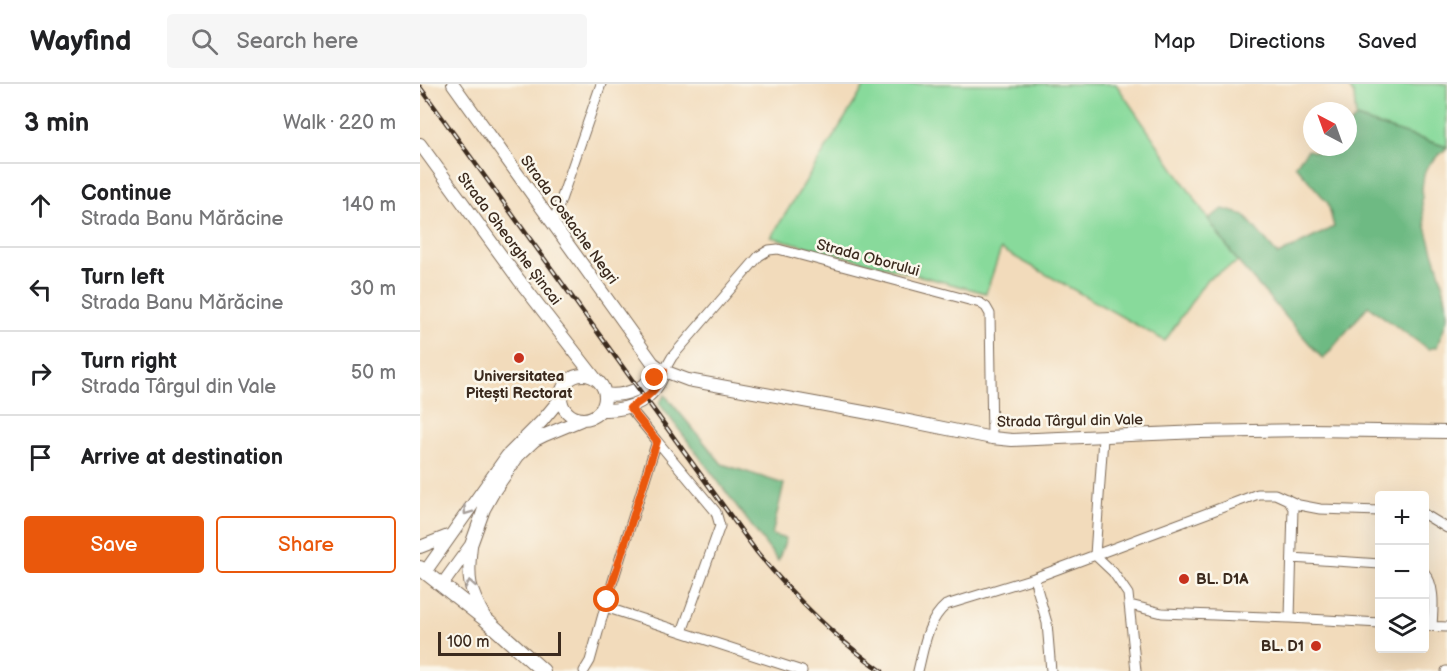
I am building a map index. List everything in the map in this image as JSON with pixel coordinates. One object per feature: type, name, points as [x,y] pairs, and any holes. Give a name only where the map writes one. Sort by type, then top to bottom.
[{"type":"main road","name":"Strada Costache Negri","points":[[453,84],[653,363],[664,371]]},
{"type":"main road","name":"Strada Gheorghe Șincai","points":[[420,144],[519,280],[595,378]]},
{"type":"main road","points":[[574,377],[575,351]]},
{"type":"main road","points":[[605,394],[617,396],[632,392],[664,371]]},
{"type":"main road","points":[[442,585],[471,545],[494,491],[518,456],[535,440],[593,417],[602,410],[630,408],[652,393],[660,383],[664,371]]},
{"type":"main road","name":"Strada Târgul din Vale","points":[[664,371],[688,380],[1012,440],[1287,430],[1447,432]]},
{"type":"main road","points":[[543,671],[485,619],[422,570],[507,456],[561,398],[564,385],[574,377],[581,375],[595,378],[604,388],[602,410]]},
{"type":"main road","points":[[561,398],[565,410],[575,418],[582,420]]},
{"type":"main road","points":[[420,547],[449,535]]},
{"type":"main road","points":[[471,545],[469,583],[473,597],[485,619]]},
{"type":"street","points":[[553,223],[601,84]]},
{"type":"street","name":"Strada Oborului","points":[[664,371],[672,357],[759,256],[769,250],[778,249],[980,303],[986,307],[990,314],[992,438]]},
{"type":"street","points":[[630,408],[720,519],[720,526],[682,632]]},
{"type":"street","points":[[1103,438],[1095,555],[1128,594],[1136,671]]},
{"type":"street","points":[[584,671],[591,666],[605,607],[657,441]]},
{"type":"street","points":[[918,671],[931,622],[946,604],[1034,578],[1258,494],[1275,494],[1299,505],[1320,509],[1375,511]]},
{"type":"street","points":[[1287,499],[1293,508],[1290,618]]},
{"type":"street","points":[[1429,517],[1447,528]]},
{"type":"street","points":[[1292,558],[1375,564]]},
{"type":"street","points":[[1034,578],[1047,623],[1051,671]]},
{"type":"street","points":[[1429,580],[1433,595],[1429,620]]},
{"type":"street","points":[[1130,605],[1162,613],[1375,623]]},
{"type":"street","points":[[605,607],[802,671]]},
{"type":"street","points":[[1429,626],[1447,627]]},
{"type":"green space","points":[[866,84],[1116,84],[1238,262],[1207,279],[1165,341],[1001,249],[986,293],[771,237]]},
{"type":"green space","points":[[1347,84],[1447,84],[1447,147],[1357,118],[1357,102],[1355,102],[1354,95]]},
{"type":"green space","points":[[1357,118],[1447,147],[1426,170],[1422,193],[1426,229],[1446,298],[1447,316],[1437,347],[1428,349],[1368,306],[1323,359],[1238,262],[1208,219],[1223,209],[1244,215],[1278,255],[1334,227],[1328,203],[1295,165],[1303,156],[1357,156]]},
{"type":"green space","points":[[665,395],[722,464],[784,484],[772,535],[786,539],[778,561],[659,403]]},
{"type":"railway","points":[[420,87],[756,551],[814,615],[882,671]]},
{"type":"place","name":"Universitatea Pitești Rectorat","points":[[519,358]]},
{"type":"place","name":"BL. D1A","points":[[1184,579]]},
{"type":"place","name":"BL. D1","points":[[1316,646]]},
{"type":"route","points":[[607,600],[657,441],[630,408],[652,393],[660,383],[664,371],[655,378]]}]
